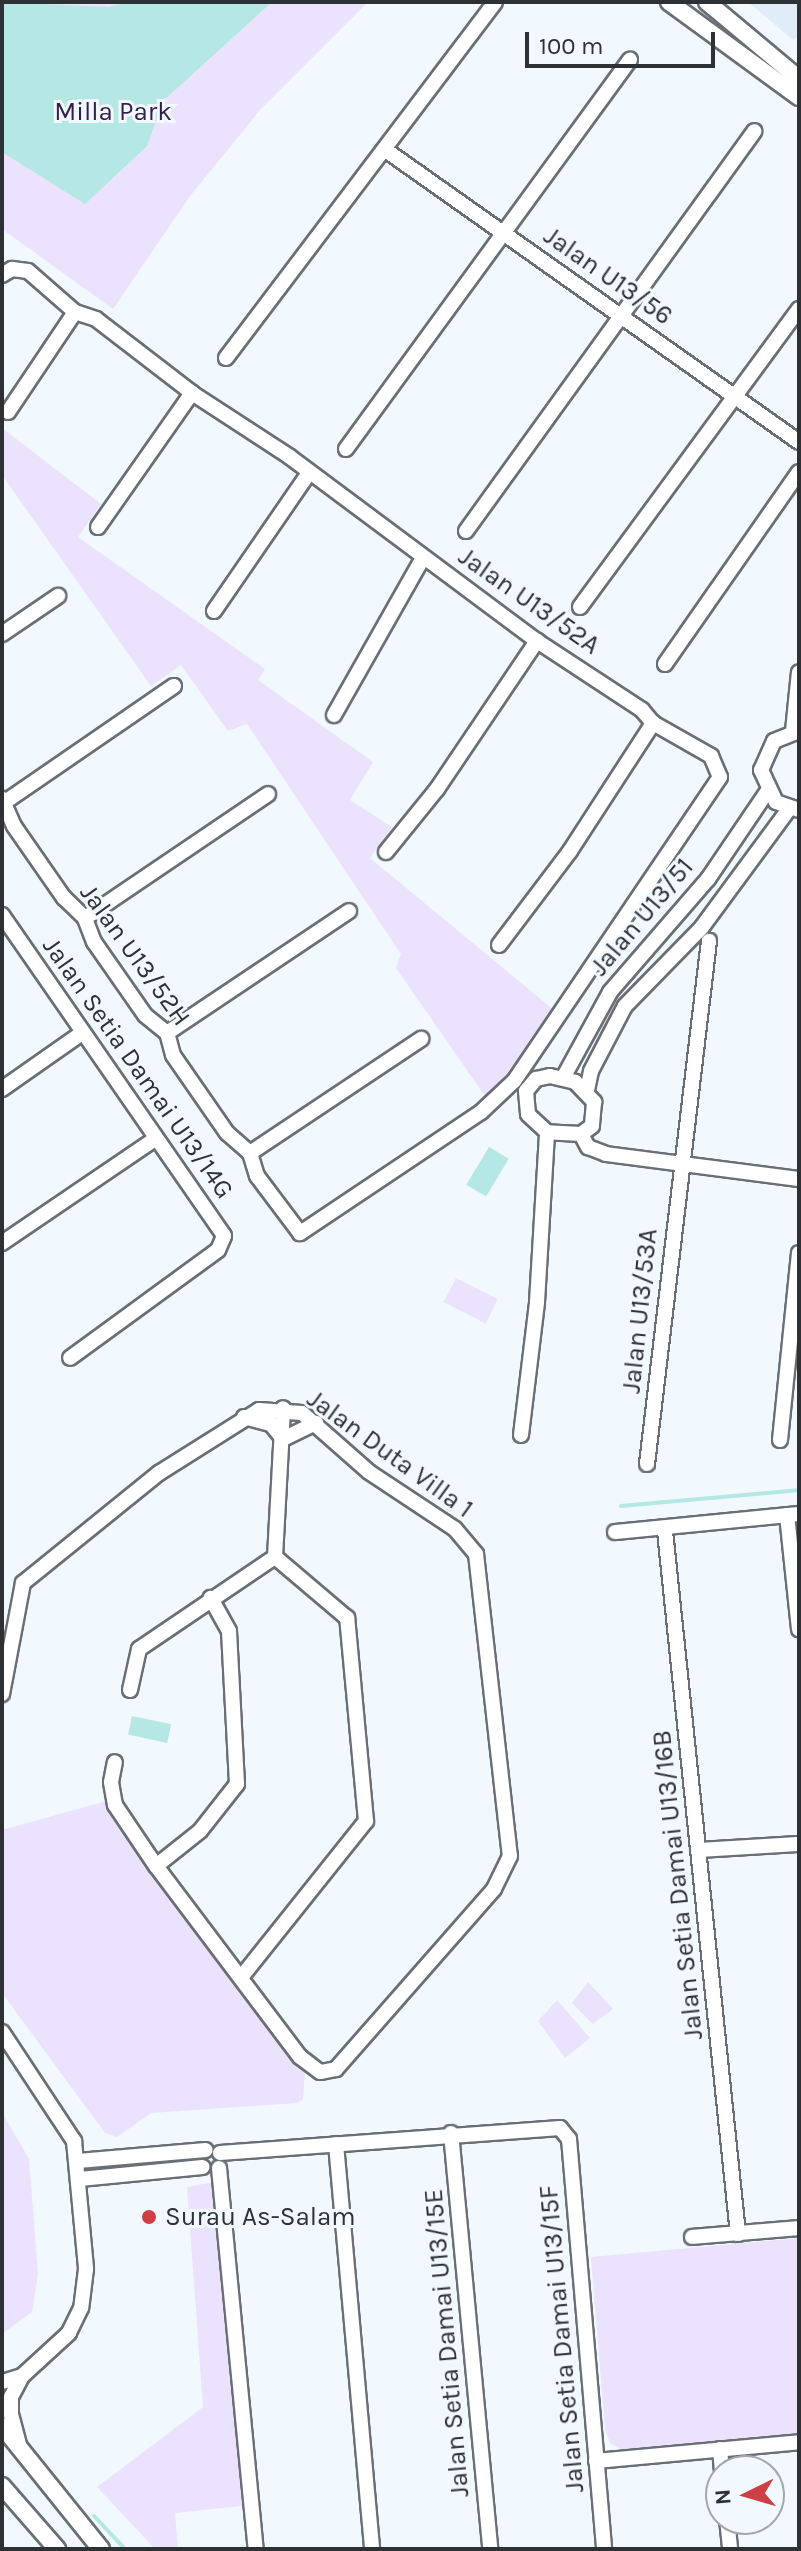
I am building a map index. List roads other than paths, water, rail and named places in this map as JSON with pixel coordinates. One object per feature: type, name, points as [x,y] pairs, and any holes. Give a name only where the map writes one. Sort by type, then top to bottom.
[{"type":"street","points":[[226,358],[387,151],[495,2]]},
{"type":"street","points":[[669,2],[799,97]]},
{"type":"street","points":[[707,2],[799,79]]},
{"type":"street","points":[[346,449],[630,60]]},
{"type":"street","points":[[466,531],[619,313],[755,131]]},
{"type":"street","name":"Jalan U13/56","points":[[387,151],[799,442]]},
{"type":"street","name":"Jalan U13/52A","points":[[2,275],[12,269],[28,271],[75,312],[96,319],[192,393],[405,540],[423,558],[456,578],[537,641],[642,710],[653,723],[711,756],[719,768],[718,787],[520,1086]]},
{"type":"street","points":[[580,607],[799,309]]},
{"type":"street","points":[[8,412],[75,312]]},
{"type":"street","points":[[98,527],[192,393]]},
{"type":"street","points":[[665,664],[799,472]]},
{"type":"street","points":[[214,611],[308,474]]},
{"type":"street","points":[[334,715],[423,558]]},
{"type":"street","points":[[2,634],[58,596]]},
{"type":"street","points":[[386,852],[437,789],[537,641]]},
{"type":"street","points":[[794,810],[767,792],[762,759],[774,741],[796,731],[799,672]]},
{"type":"street","points":[[4,801],[174,686]]},
{"type":"street","points":[[499,945],[570,851],[653,723]]},
{"type":"street","name":"Jalan U13/51","points":[[563,1078],[610,992],[708,879],[767,792]]},
{"type":"street","points":[[85,918],[268,794]]},
{"type":"street","name":"Jalan U13/52H","points":[[4,801],[31,850],[64,898],[85,918],[94,942],[145,1015],[167,1033],[173,1055],[227,1133],[250,1153],[257,1176],[300,1233],[520,1086]]},
{"type":"street","name":"Jalan U13/51","points":[[587,1090],[625,1006],[702,927],[794,810]]},
{"type":"street","points":[[167,1033],[349,911]]},
{"type":"street","name":"Jalan Setia Damai U13/14G","points":[[5,924],[221,1230],[224,1242],[218,1250],[70,1358]]},
{"type":"street","name":"Jalan U13/53A","points":[[647,1464],[680,1164],[709,941]]},
{"type":"street","points":[[2,1089],[82,1033]]},
{"type":"street","points":[[250,1153],[421,1039]]},
{"type":"street","points":[[563,1078],[587,1090],[595,1116],[581,1134],[547,1132],[528,1114],[520,1086],[536,1079],[563,1078]]},
{"type":"street","points":[[521,1435],[537,1302],[547,1132]]},
{"type":"street","points":[[581,1134],[588,1147],[606,1154],[799,1179]]},
{"type":"street","points":[[2,1243],[155,1139]]},
{"type":"street","points":[[780,1440],[799,1253]]},
{"type":"street","points":[[275,1557],[283,1408]]},
{"type":"street","name":"Jalan Duta Villa 1","points":[[2,1694],[23,1583],[159,1473],[244,1417],[283,1408],[316,1423],[369,1472],[455,1529],[476,1554],[510,1856],[494,1889],[344,2063],[327,2072],[311,2068],[243,1975]]},
{"type":"street","points":[[244,1417],[271,1424],[283,1439]]},
{"type":"street","points":[[283,1439],[316,1423]]},
{"type":"street","points":[[615,1532],[665,1531],[793,1515],[799,1629]]},
{"type":"street","name":"Jalan Setia Damai U13/16B","points":[[665,1531],[738,2234]]},
{"type":"street","points":[[130,1690],[139,1649],[275,1557]]},
{"type":"street","points":[[115,1762],[111,1782],[115,1805],[156,1866],[243,1975],[366,1821],[347,1618],[275,1557]]},
{"type":"street","points":[[156,1866],[200,1831],[237,1784],[229,1631],[211,1598]]},
{"type":"street","points":[[698,1850],[799,1844]]},
{"type":"street","points":[[2,2032],[74,2141],[80,2179],[86,2269],[81,2308],[69,2333],[22,2376],[11,2397],[11,2415],[20,2448]]},
{"type":"street","name":"Jalan Setia Damai U13/15F","points":[[451,2133],[560,2128],[569,2139],[604,2549]]},
{"type":"street","points":[[78,2161],[215,2157],[451,2133]]},
{"type":"street","name":"Jalan Setia Damai U13/15E","points":[[451,2133],[490,2549]]},
{"type":"street","points":[[74,2141],[105,2158]]},
{"type":"street","points":[[336,2144],[372,2549]]},
{"type":"street","points":[[80,2179],[202,2167],[215,2157]]},
{"type":"street","points":[[215,2157],[256,2549]]},
{"type":"street","points":[[82,2206],[110,2176]]},
{"type":"street","points":[[692,2237],[799,2228]]},
{"type":"street","points":[[2,2382],[22,2376]]},
{"type":"street","points":[[2,2426],[101,2549]]},
{"type":"street","points":[[596,2461],[799,2442]]},
{"type":"street","points":[[720,2449],[721,2455]]},
{"type":"street","points":[[2,2486],[57,2549]]},
{"type":"waterway","points":[[621,1506],[799,1490]]},
{"type":"waterway","points":[[94,2516],[125,2549]]},
{"type":"place","name":"Surau As-Salam","points":[[149,2217]]},
{"type":"park label","name":"Milla Park","points":[[113,112]]}]
